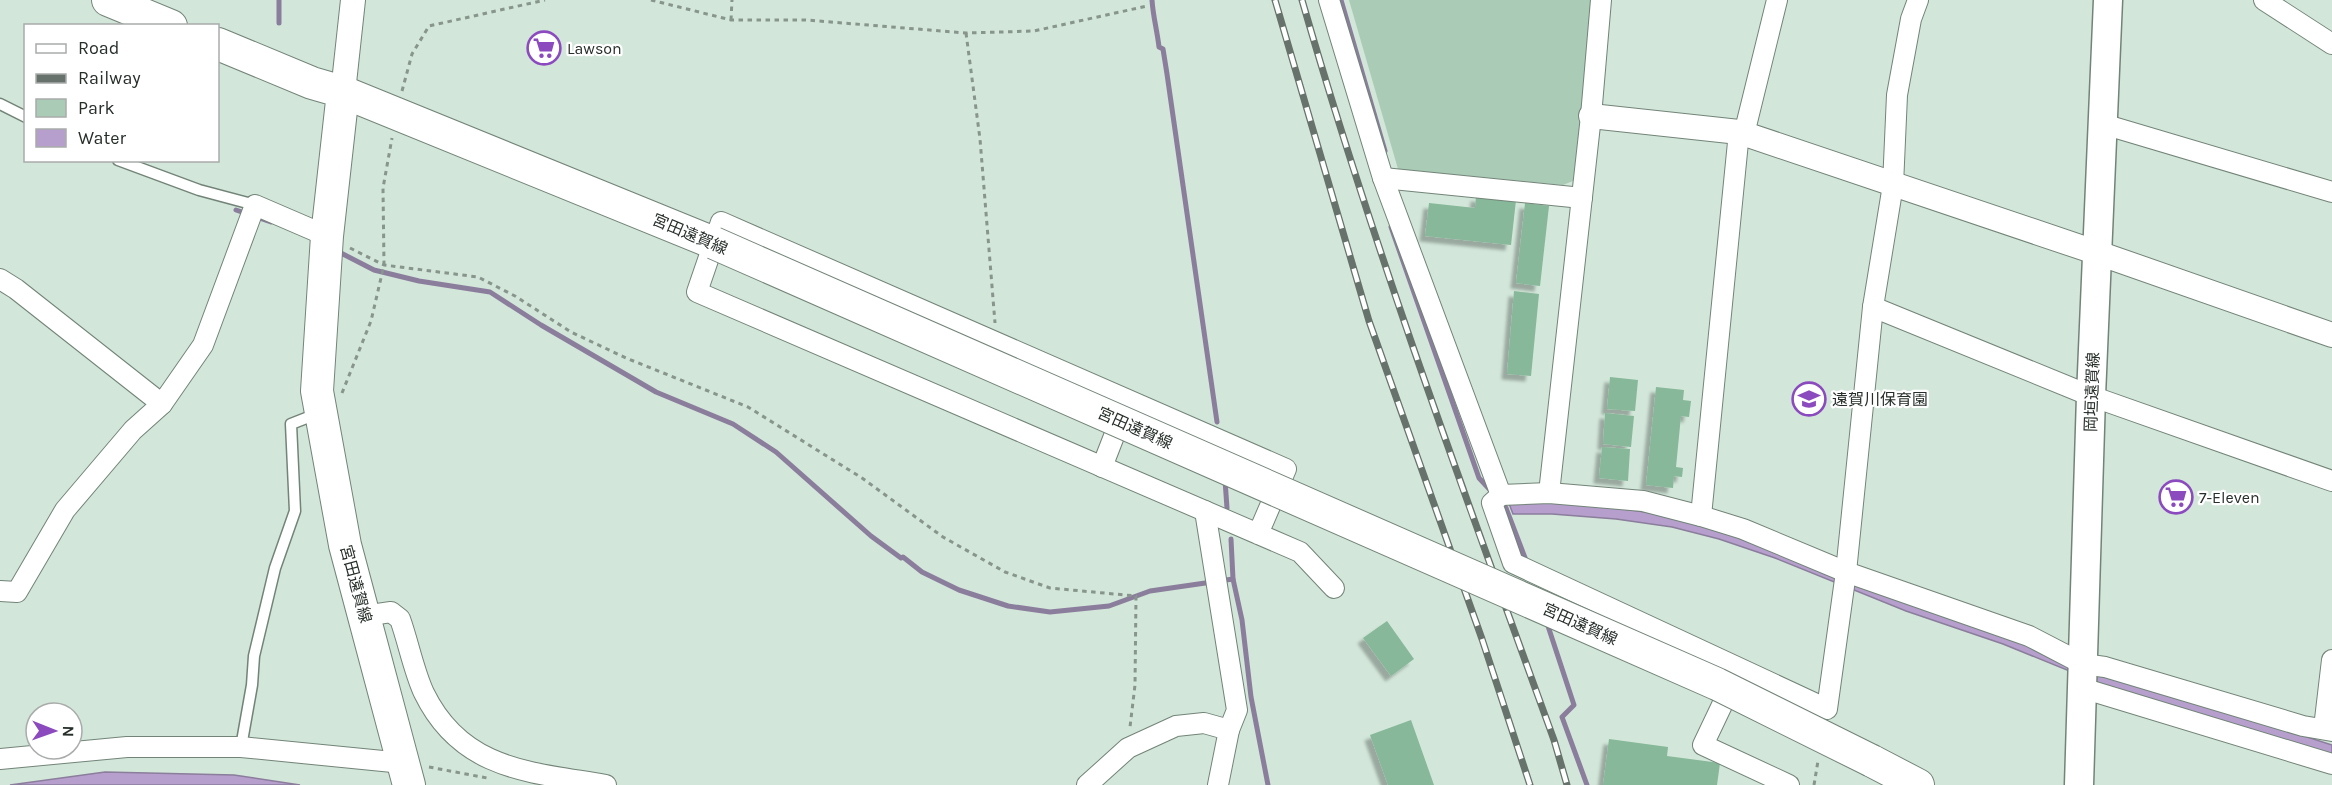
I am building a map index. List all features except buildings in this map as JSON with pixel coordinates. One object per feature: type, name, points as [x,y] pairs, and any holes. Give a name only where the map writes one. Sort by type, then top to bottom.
[{"type":"main road","points":[[108,0],[166,24]]},
{"type":"main road","name":"岡垣遠賀線","points":[[2079,785],[2091,396],[2108,0]]},
{"type":"main road","name":"宮田遠賀線","points":[[219,44],[312,83],[344,92],[714,243],[1717,684],[1918,785]]},
{"type":"main road","name":"宮田遠賀線","points":[[344,92],[327,236],[318,402],[345,545],[406,774]]},
{"type":"street","points":[[344,92],[353,0]]},
{"type":"street","points":[[1329,0],[1383,178],[1501,495]]},
{"type":"street","points":[[1550,493],[1591,116],[1601,0]]},
{"type":"street","points":[[1701,516],[1742,133],[1777,0]]},
{"type":"street","points":[[1918,0],[1911,20],[1897,95],[1893,185],[1873,307],[1846,572],[1827,709],[1513,563],[1492,503],[1501,495],[1550,493],[1643,501],[1743,529],[1846,572],[2029,636],[2083,676],[2332,764]]},
{"type":"street","points":[[2264,0],[2332,44]]},
{"type":"street","points":[[1591,116],[1742,133],[2332,335]]},
{"type":"street","points":[[2103,124],[2332,192]]},
{"type":"street","points":[[1383,178],[1582,198]]},
{"type":"street","points":[[0,591],[17,592],[65,510],[133,430],[162,404],[203,345],[255,205],[327,236]]},
{"type":"street","points":[[1258,534],[1286,469],[721,222],[697,292],[1102,467],[1205,511],[1258,534],[1300,552],[1334,588]]},
{"type":"street","points":[[0,279],[16,289],[162,404]]},
{"type":"street","points":[[1873,307],[2091,396],[2332,481]]},
{"type":"street","points":[[1102,467],[1129,399]]},
{"type":"street","points":[[1205,511],[1237,710],[1229,730],[1218,785]]},
{"type":"street","points":[[364,616],[391,612],[400,619],[424,692],[440,718],[460,741],[490,760],[513,769],[606,785]]},
{"type":"street","points":[[2083,676],[2105,667],[2303,726],[2328,729],[2332,660]]},
{"type":"street","points":[[1739,669],[1703,745],[1789,785]]},
{"type":"street","points":[[1088,785],[1128,748],[1176,726],[1204,723],[1229,730]]},
{"type":"street","points":[[0,759],[127,747],[240,747],[406,774]]},
{"type":"lane","points":[[0,104],[24,116]]},
{"type":"lane","points":[[123,162],[199,190],[255,205]]},
{"type":"lane","points":[[240,747],[252,685],[254,656],[275,568],[295,511],[291,424],[318,402]]},
{"type":"path","points":[[651,0],[731,20],[806,20],[966,33],[1034,31],[1147,6]]},
{"type":"path","points":[[731,20],[732,0]]},
{"type":"path","points":[[966,33],[980,139],[996,341]]},
{"type":"path","points":[[327,236],[384,265],[478,277],[515,296],[571,332],[626,358],[748,407],[862,478],[943,537],[1005,572],[1050,588],[1136,596],[1135,686],[1128,748]]},
{"type":"path","points":[[318,402],[343,393],[371,321],[384,265]]},
{"type":"path","points":[[406,774],[490,779]]},
{"type":"green space","points":[[1349,0],[1594,0],[1573,181],[1563,185],[1398,169]]},
{"type":"water","points":[[1508,501],[1594,506],[1645,512],[1743,536],[2166,692],[2332,745],[2332,756],[2121,692],[2003,644],[1906,611],[1775,558],[1719,539],[1672,527],[1616,519],[1552,514],[1513,514]]},
{"type":"water","points":[[105,772],[234,775],[300,785],[10,785]]},
{"type":"waterway","points":[[279,0],[279,23]]},
{"type":"waterway","points":[[1152,0],[1159,47],[1163,49],[1167,74],[1217,422]]},
{"type":"waterway","points":[[1341,0],[1385,151]]},
{"type":"waterway","points":[[236,210],[271,222]]},
{"type":"waterway","points":[[1391,227],[1479,478],[1492,492]]},
{"type":"waterway","points":[[337,251],[374,270],[419,281],[490,292],[541,325],[656,392],[733,424],[776,452],[871,536],[922,572],[959,590],[1008,606],[1050,612],[1109,606],[1150,591],[1233,579]]},
{"type":"waterway","points":[[1225,480],[1227,508]]},
{"type":"waterway","points":[[1500,501],[1506,508],[1527,563]]},
{"type":"waterway","points":[[1231,539],[1233,579],[1242,620],[1251,697],[1268,785]]},
{"type":"waterway","points":[[1546,620],[1574,705],[1562,717],[1587,785]]},
{"type":"railway","points":[[1275,0],[1369,321],[1482,639],[1530,785]]},
{"type":"railway","points":[[1302,0],[1359,187],[1390,279],[1554,740],[1567,785]]},
{"type":"place","name":"Lawson","points":[[544,48]]},
{"type":"place","name":"遠賀川保育園","points":[[1809,399]]},
{"type":"place","name":"7-Eleven","points":[[2176,497]]}]
